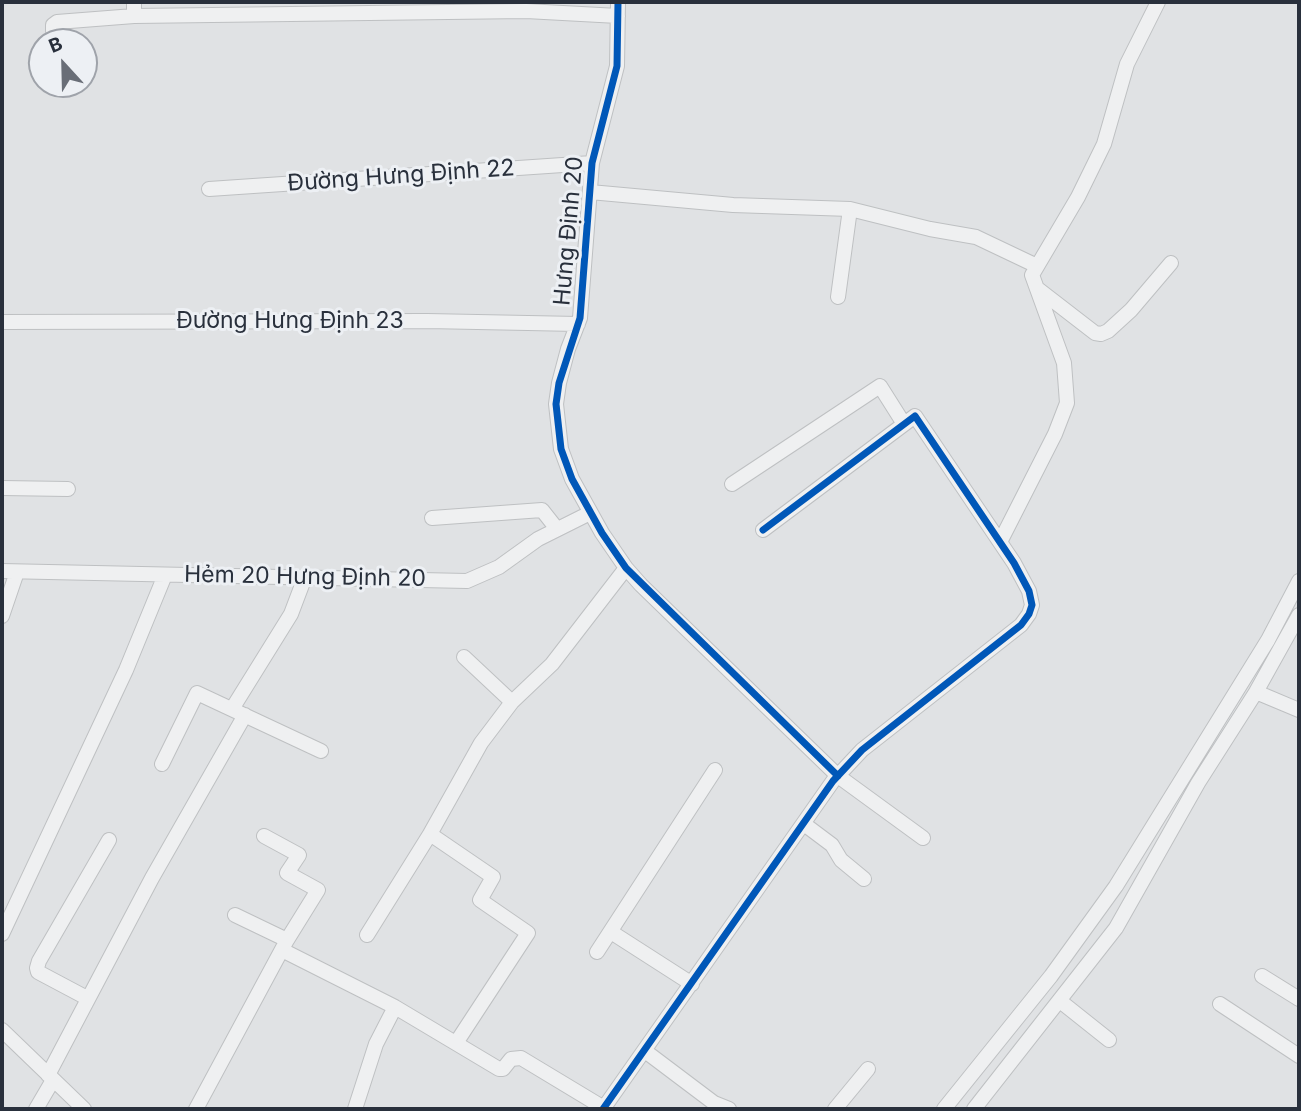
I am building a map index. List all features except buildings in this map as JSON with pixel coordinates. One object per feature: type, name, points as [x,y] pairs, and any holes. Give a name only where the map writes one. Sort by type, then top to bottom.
[{"type":"street","points":[[1000,542],[1055,434],[1067,403],[1064,363],[1032,275],[1078,197],[1104,144],[1127,64],[1158,2]]},
{"type":"street","points":[[53,28],[57,22],[134,9],[618,9]]},
{"type":"street","name":"Hưng Định 20","points":[[618,9],[617,66],[592,163],[580,318],[559,383],[556,404],[561,449],[572,479],[626,569],[838,776],[923,838]]},
{"type":"street","name":"Đường Hưng Định 22","points":[[209,189],[592,163]]},
{"type":"street","points":[[590,192],[733,205],[850,209],[930,229],[976,236],[1037,267]]},
{"type":"street","points":[[838,298],[850,209]]},
{"type":"street","points":[[1037,288],[1096,333],[1101,334],[1108,331],[1130,310],[1171,263]]},
{"type":"street","name":"Đường Hưng Định 23","points":[[2,322],[427,321],[578,324]]},
{"type":"street","points":[[732,484],[880,386],[904,424]]},
{"type":"street","points":[[235,915],[499,1069],[503,1069],[511,1059],[521,1058],[604,1109],[838,776],[863,750],[1021,625],[1032,605],[1028,591],[1000,542],[915,416],[763,530]]},
{"type":"street","points":[[2,488],[68,489]]},
{"type":"street","points":[[432,519],[542,510],[557,529]]},
{"type":"street","name":"Hẻm 20 Hưng Định 20","points":[[2,571],[467,581],[499,567],[557,529],[590,513]]},
{"type":"street","points":[[367,935],[430,834],[481,743],[512,702],[552,664],[626,569]]},
{"type":"street","points":[[2,616],[18,572]]},
{"type":"street","points":[[2,934],[125,670],[165,575]]},
{"type":"street","points":[[36,1109],[87,998],[291,614],[304,577]]},
{"type":"street","points":[[944,1109],[1052,976],[1116,886],[1268,640],[1299,581]]},
{"type":"street","points":[[974,1109],[1116,928],[1198,783],[1256,692],[1299,615]]},
{"type":"street","points":[[464,657],[512,702]]},
{"type":"street","points":[[1256,692],[1299,710]]},
{"type":"street","points":[[162,764],[197,693],[321,751]]},
{"type":"street","points":[[597,952],[715,770]]},
{"type":"street","points":[[804,824],[832,845],[841,860],[864,879]]},
{"type":"street","points":[[430,834],[493,877],[480,900],[528,933],[456,1043]]},
{"type":"street","points":[[196,1109],[318,890],[288,873],[299,855],[264,836]]},
{"type":"street","points":[[87,998],[38,972],[37,968],[109,840]]},
{"type":"street","points":[[611,932],[692,984]]},
{"type":"street","points":[[1262,976],[1299,999]]},
{"type":"street","points":[[1060,1000],[1109,1040]]},
{"type":"street","points":[[1220,1004],[1299,1056]]},
{"type":"street","points":[[355,1109],[376,1044],[395,1007]]},
{"type":"street","points":[[2,1030],[84,1109]]},
{"type":"street","points":[[645,1051],[714,1103],[729,1109]]},
{"type":"street","points":[[840,1108],[868,1069]]},
{"type":"cycle path","points":[[618,2],[617,66],[592,163],[580,318],[559,383],[556,404],[561,449],[572,479],[602,533],[626,568],[838,776]]},
{"type":"cycle path","points":[[603,1109],[833,781],[862,750],[1021,625],[1032,605],[1029,591],[1014,563],[915,416],[763,530]]}]
